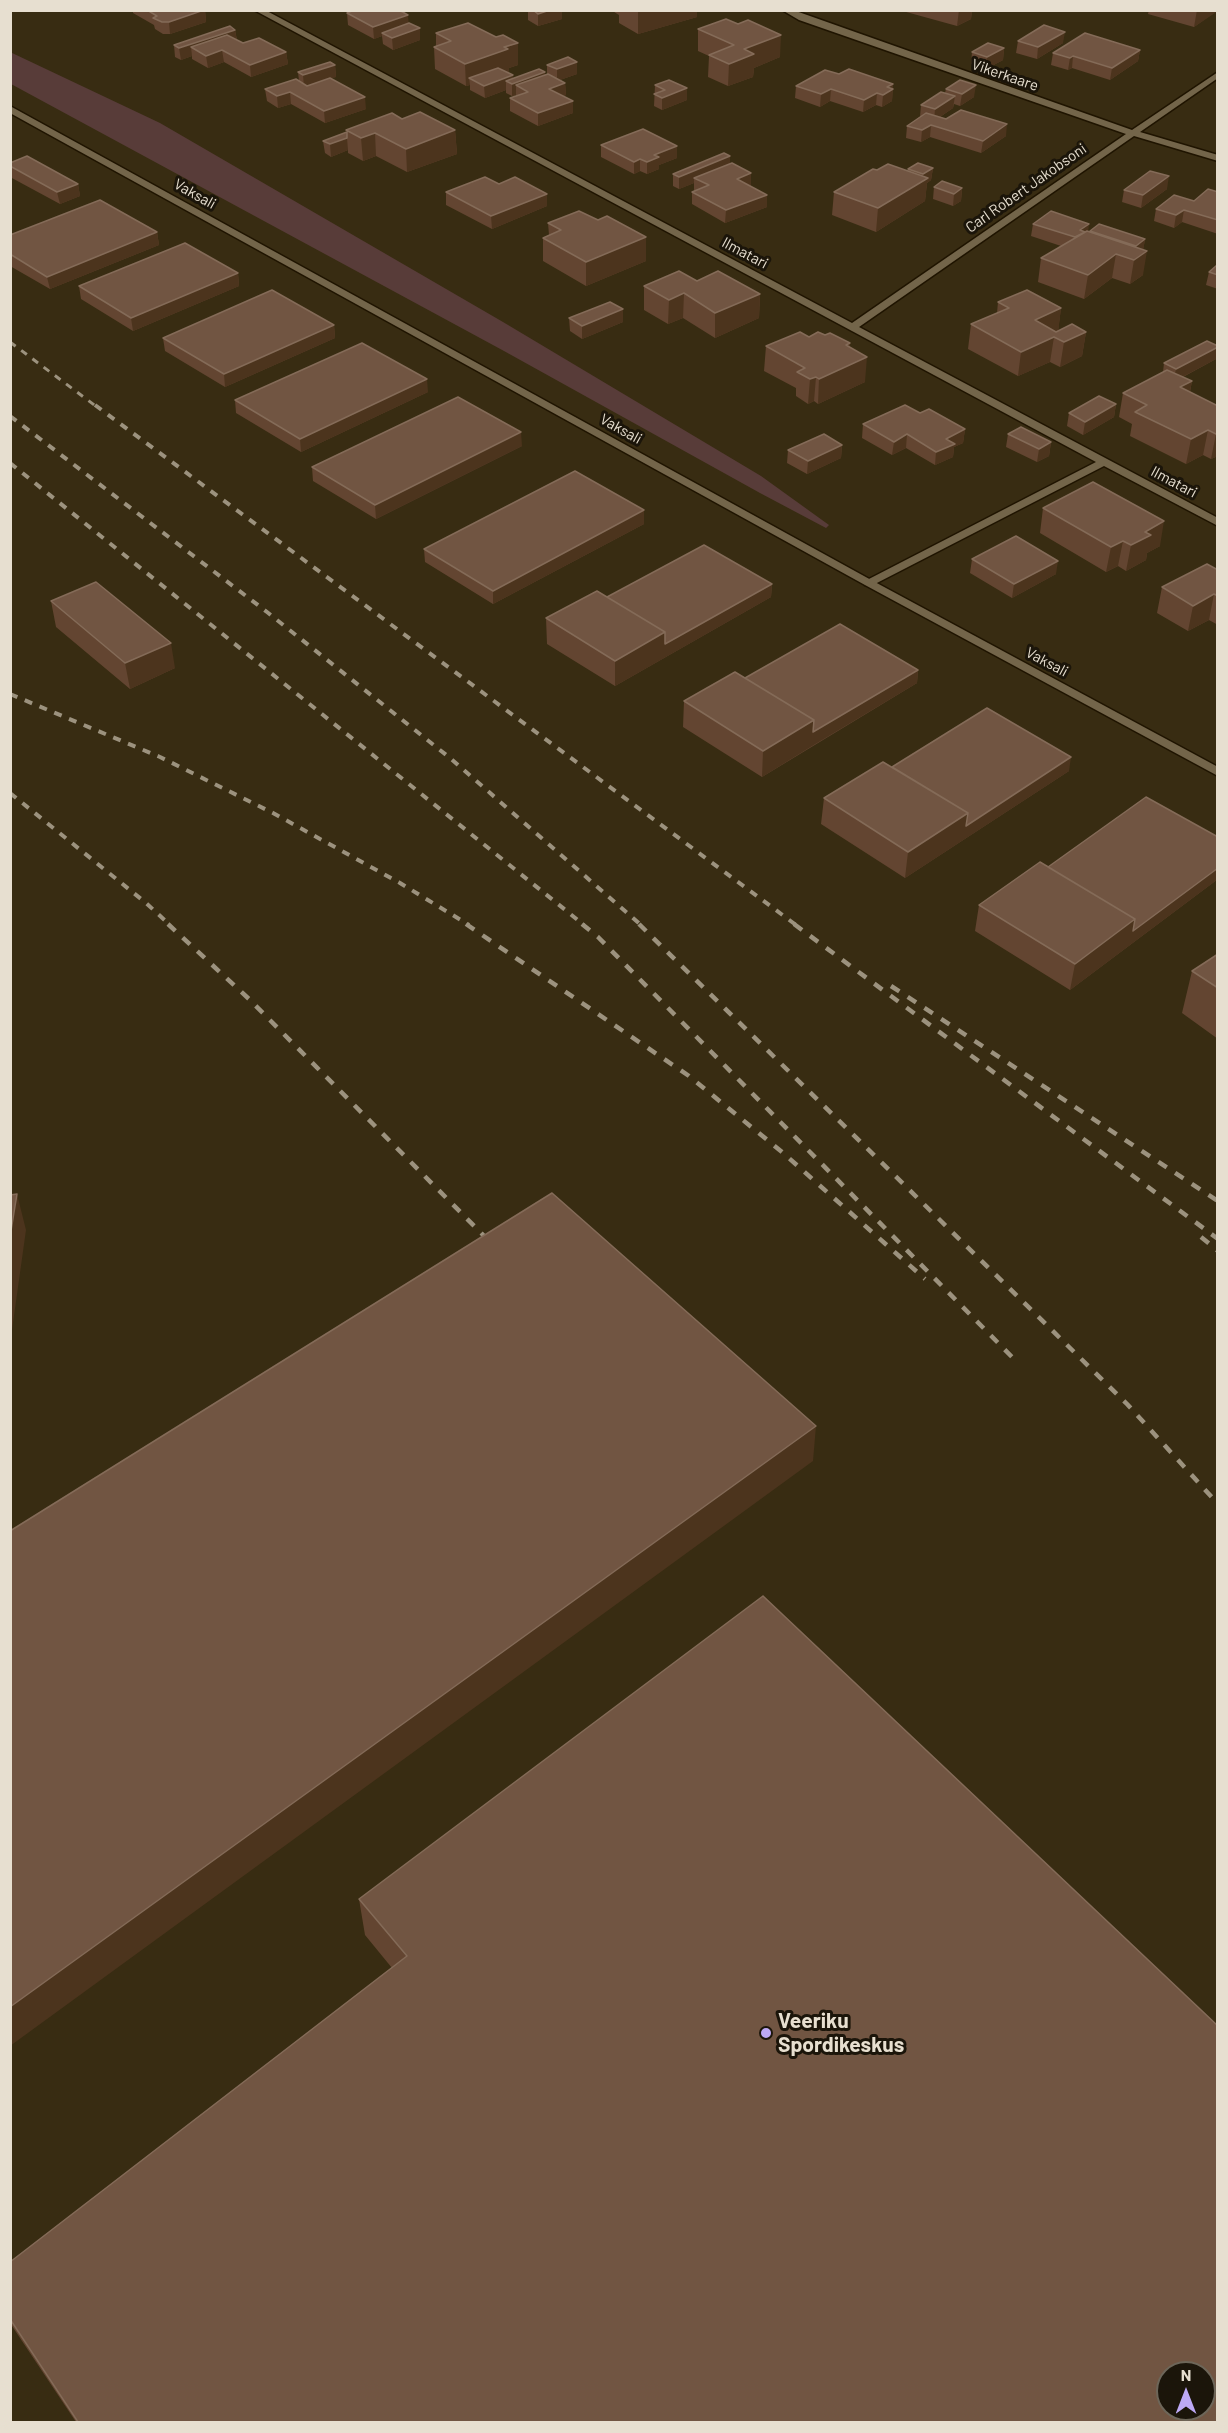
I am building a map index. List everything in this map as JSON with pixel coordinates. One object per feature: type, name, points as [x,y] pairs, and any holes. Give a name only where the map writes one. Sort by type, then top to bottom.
[{"type":"street","name":"Ilmatari","points":[[258,10],[1218,523]]},
{"type":"street","name":"Vikerkaare","points":[[786,10],[802,18],[1088,119],[1218,158]]},
{"type":"street","name":"Carl Robert Jakobsoni","points":[[852,328],[1218,74]]},
{"type":"street","name":"Vaksali","points":[[10,109],[869,583],[1218,772]]},
{"type":"street","points":[[869,583],[1104,462]]},
{"type":"shaded area","points":[[10,52],[160,123],[503,322],[761,476],[829,525],[826,528],[760,493],[504,351],[11,84]]},
{"type":"building","points":[[147,10],[204,10],[169,22],[162,22],[153,18],[157,16]]},
{"type":"building","points":[[354,10],[399,10],[408,15],[373,27],[347,13]]},
{"type":"building","points":[[533,10],[550,10],[538,14]]},
{"type":"building","points":[[726,19],[738,24],[748,20],[781,35],[744,49],[754,54],[729,64],[709,55],[734,45],[698,29]]},
{"type":"building","points":[[409,23],[420,28],[392,38],[382,33]]},
{"type":"building","points":[[468,23],[496,37],[503,35],[518,43],[504,47],[508,49],[465,64],[434,47],[451,41],[436,33]]},
{"type":"building","points":[[1044,25],[1065,32],[1038,47],[1018,41]]},
{"type":"building","points":[[230,26],[235,30],[179,48],[174,45]]},
{"type":"building","points":[[1085,33],[1140,50],[1112,68],[1073,56],[1070,58],[1053,53]]},
{"type":"building","points":[[227,35],[243,43],[259,38],[286,52],[250,65],[222,50],[206,56],[191,47]]},
{"type":"building","points":[[988,43],[1004,48],[987,57],[972,52]]},
{"type":"building","points":[[568,57],[577,62],[557,69],[547,65]]},
{"type":"building","points":[[330,62],[335,65],[303,75],[298,72]]},
{"type":"building","points":[[498,68],[513,75],[484,86],[469,78]]},
{"type":"building","points":[[539,69],[545,72],[512,84],[506,81]]},
{"type":"building","points":[[849,69],[893,84],[887,87],[893,89],[883,95],[877,93],[864,100],[831,89],[821,94],[796,86],[825,70],[839,74]]},
{"type":"building","points":[[548,74],[565,83],[549,89],[573,101],[538,113],[510,98],[528,92],[516,85]]},
{"type":"building","points":[[330,78],[365,97],[324,111],[290,92],[277,96],[265,89],[296,79],[307,86]]},
{"type":"building","points":[[669,80],[687,88],[662,98],[654,94],[665,90],[655,85]]},
{"type":"building","points":[[960,80],[976,85],[962,94],[946,89]]},
{"type":"building","points":[[941,92],[955,96],[935,109],[921,105]]},
{"type":"building","points":[[961,110],[1007,124],[983,141],[931,125],[922,130],[907,126],[926,113],[946,119]]},
{"type":"building","points":[[420,112],[455,130],[406,149],[375,133],[361,138],[346,130],[392,113],[402,119]]},
{"type":"building","points":[[643,129],[677,146],[654,155],[659,157],[647,162],[640,159],[634,162],[601,145]]},
{"type":"building","points":[[347,132],[347,138],[330,144],[323,141]]},
{"type":"building","points":[[724,153],[730,156],[679,177],[673,174]]},
{"type":"building","points":[[27,156],[78,184],[57,192],[10,166],[10,163]]},
{"type":"building","points":[[732,163],[751,173],[737,179],[767,195],[726,210],[692,192],[709,185],[694,178]]},
{"type":"building","points":[[918,163],[933,168],[923,174],[908,169]]},
{"type":"building","points":[[888,164],[928,178],[878,208],[834,192],[873,169],[877,170]]},
{"type":"building","points":[[1150,171],[1169,176],[1143,195],[1124,190]]},
{"type":"building","points":[[485,177],[499,184],[515,177],[547,194],[491,216],[446,192]]},
{"type":"building","points":[[942,181],[962,188],[954,194],[934,187]]},
{"type":"building","points":[[1208,189],[1218,192],[1218,220],[1184,210],[1176,215],[1156,209],[1174,195],[1194,201]]},
{"type":"building","points":[[100,200],[157,232],[47,277],[10,254],[10,235]]},
{"type":"building","points":[[579,211],[598,220],[607,216],[646,237],[586,262],[543,238],[561,230],[548,223]]},
{"type":"building","points":[[1051,211],[1089,224],[1080,230],[1085,232],[1075,237],[1033,224]]},
{"type":"building","points":[[1099,224],[1145,239],[1136,246],[1090,231]]},
{"type":"building","points":[[1087,231],[1147,251],[1134,260],[1116,254],[1088,275],[1041,258]]},
{"type":"building","points":[[185,243],[238,273],[131,318],[79,286]]},
{"type":"building","points":[[1217,265],[1218,275],[1209,272]]},
{"type":"building","points":[[679,271],[697,281],[718,271],[760,294],[715,313],[684,293],[669,300],[644,286]]},
{"type":"building","points":[[272,290],[334,325],[224,374],[163,338]]},
{"type":"building","points":[[1027,290],[1061,308],[1035,320],[1056,332],[1072,324],[1086,332],[1064,342],[1054,337],[1021,352],[971,324],[1009,308],[998,302]]},
{"type":"building","points":[[610,302],[623,309],[582,326],[569,318]]},
{"type":"building","points":[[800,332],[809,337],[818,332],[825,335],[830,333],[850,343],[846,345],[867,357],[819,379],[816,377],[810,379],[797,372],[805,368],[766,346]]},
{"type":"building","points":[[1207,341],[1218,347],[1176,369],[1164,363]]},
{"type":"building","points":[[362,343],[427,379],[300,439],[235,400]]},
{"type":"building","points":[[1167,370],[1192,381],[1180,387],[1218,406],[1218,433],[1208,430],[1191,439],[1135,412],[1147,405],[1123,393]]},
{"type":"building","points":[[1099,396],[1116,404],[1085,422],[1069,413]]},
{"type":"building","points":[[458,397],[521,432],[375,505],[312,467]]},
{"type":"building","points":[[905,405],[920,413],[929,409],[965,429],[946,439],[955,444],[936,452],[907,434],[894,442],[863,424]]},
{"type":"building","points":[[1021,427],[1051,442],[1039,449],[1008,434]]},
{"type":"building","points":[[824,434],[842,445],[808,461],[788,450]]},
{"type":"building","points":[[575,471],[644,510],[493,591],[424,549]]},
{"type":"building","points":[[1093,482],[1164,521],[1145,532],[1151,535],[1131,545],[1123,541],[1111,547],[1043,508]]},
{"type":"building","points":[[1016,536],[1058,561],[1014,584],[972,559]]},
{"type":"building","points":[[704,545],[772,584],[665,644],[665,632],[607,597]]},
{"type":"building","points":[[1207,564],[1218,570],[1218,596],[1214,594],[1193,606],[1162,587]]},
{"type":"building","points":[[96,582],[171,643],[125,663],[51,601]]},
{"type":"building","points":[[597,591],[665,632],[615,661],[546,618]]},
{"type":"building","points":[[840,624],[918,670],[813,732],[814,720],[745,678]]},
{"type":"building","points":[[735,672],[814,720],[763,751],[684,701]]},
{"type":"building","points":[[987,708],[1071,757],[966,826],[968,813],[892,767]]},
{"type":"building","points":[[883,762],[968,813],[908,852],[824,798]]},
{"type":"building","points":[[1146,797],[1218,837],[1218,868],[1133,931],[1135,919],[1048,867]]},
{"type":"building","points":[[1040,862],[1135,919],[1075,964],[979,905]]},
{"type":"building","points":[[1218,954],[1218,988],[1192,971]]},
{"type":"building","points":[[552,1193],[816,1426],[10,2007],[10,1531]]},
{"type":"building","points":[[17,1194],[10,1237],[10,1195]]},
{"type":"building","name":"Veeriku Spordikeskus","points":[[763,1596],[1218,2026],[1218,2422],[78,2422],[10,2319],[10,2262],[407,1956],[359,1899]]},
{"type":"railway","points":[[10,342],[97,407]]},
{"type":"railway","points":[[95,405],[796,925]]},
{"type":"railway","points":[[10,416],[267,612],[450,758],[641,925]]},
{"type":"railway","points":[[10,463],[584,925]]},
{"type":"railway","points":[[10,694],[160,757],[273,813],[400,883],[469,925]]},
{"type":"railway","points":[[10,793],[170,925]]},
{"type":"railway","points":[[168,924],[249,999],[496,1248]]},
{"type":"railway","points":[[466,924],[689,1076],[782,1152],[925,1279]]},
{"type":"railway","points":[[582,924],[598,937],[1014,1359]]},
{"type":"railway","points":[[639,924],[1127,1404],[1218,1504]]},
{"type":"railway","points":[[794,924],[1218,1239]]},
{"type":"railway","points":[[891,986],[1218,1201]]},
{"type":"railway","points":[[1201,1237],[1218,1251]]},
{"type":"place","name":"Veeriku Spordikeskus","points":[[766,2033]]}]
